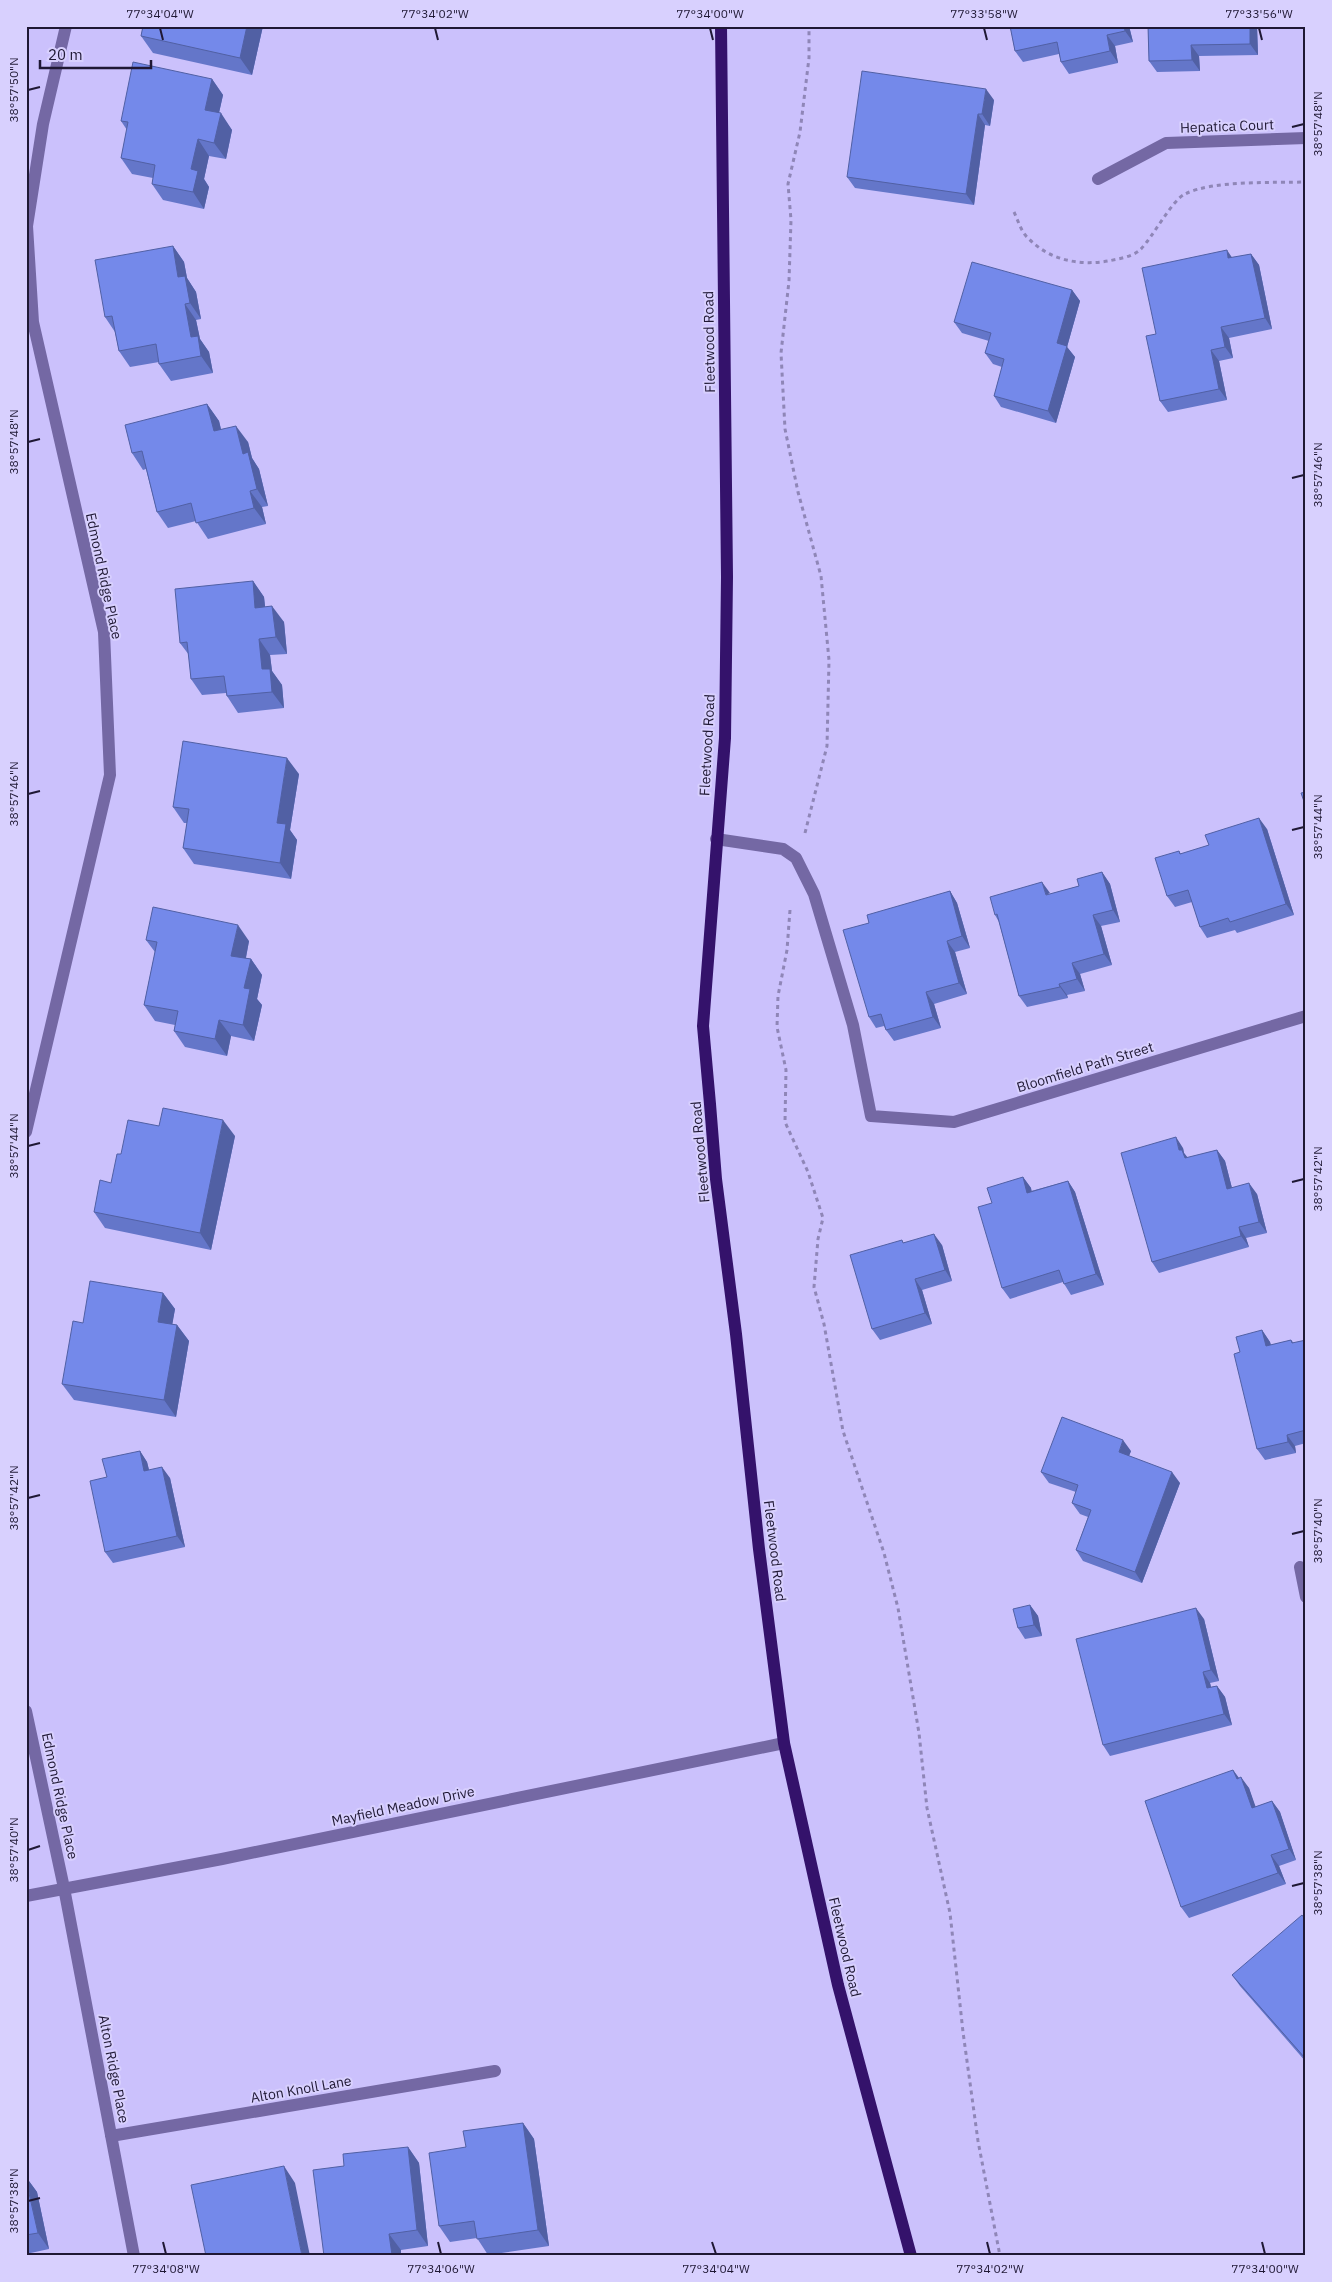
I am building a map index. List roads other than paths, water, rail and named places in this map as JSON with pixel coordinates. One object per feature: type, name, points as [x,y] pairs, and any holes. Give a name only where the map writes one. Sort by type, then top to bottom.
[{"type":"main road","name":"Fleetwood Road","points":[[721,26],[727,577],[725,738],[703,1026],[716,1179],[736,1334],[759,1549],[784,1743],[842,2003],[910,2256]]},
{"type":"street","name":"Edmond Ridge Place","points":[[26,1132],[110,775],[104,632],[33,322],[27,226],[43,124],[66,26]]},
{"type":"street","name":"Hepatica Court","points":[[1098,178],[1166,142],[1306,138]]},
{"type":"street","name":"Bloomfield Path Street","points":[[716,839],[783,849],[796,858],[814,894],[853,1025],[870,1116],[954,1122],[1306,1016]]},
{"type":"street","points":[[1300,1567],[1306,1597]]},
{"type":"street","name":"Edmond Ridge Place","points":[[26,1711],[64,1888]]},
{"type":"street","name":"Mayfield Meadow Drive","points":[[26,1896],[222,1859],[784,1743]]},
{"type":"street","name":"Alton Ridge Place","points":[[64,1888],[134,2256]]},
{"type":"street","name":"Alton Knoll Lane","points":[[111,2136],[495,2071]]}]
